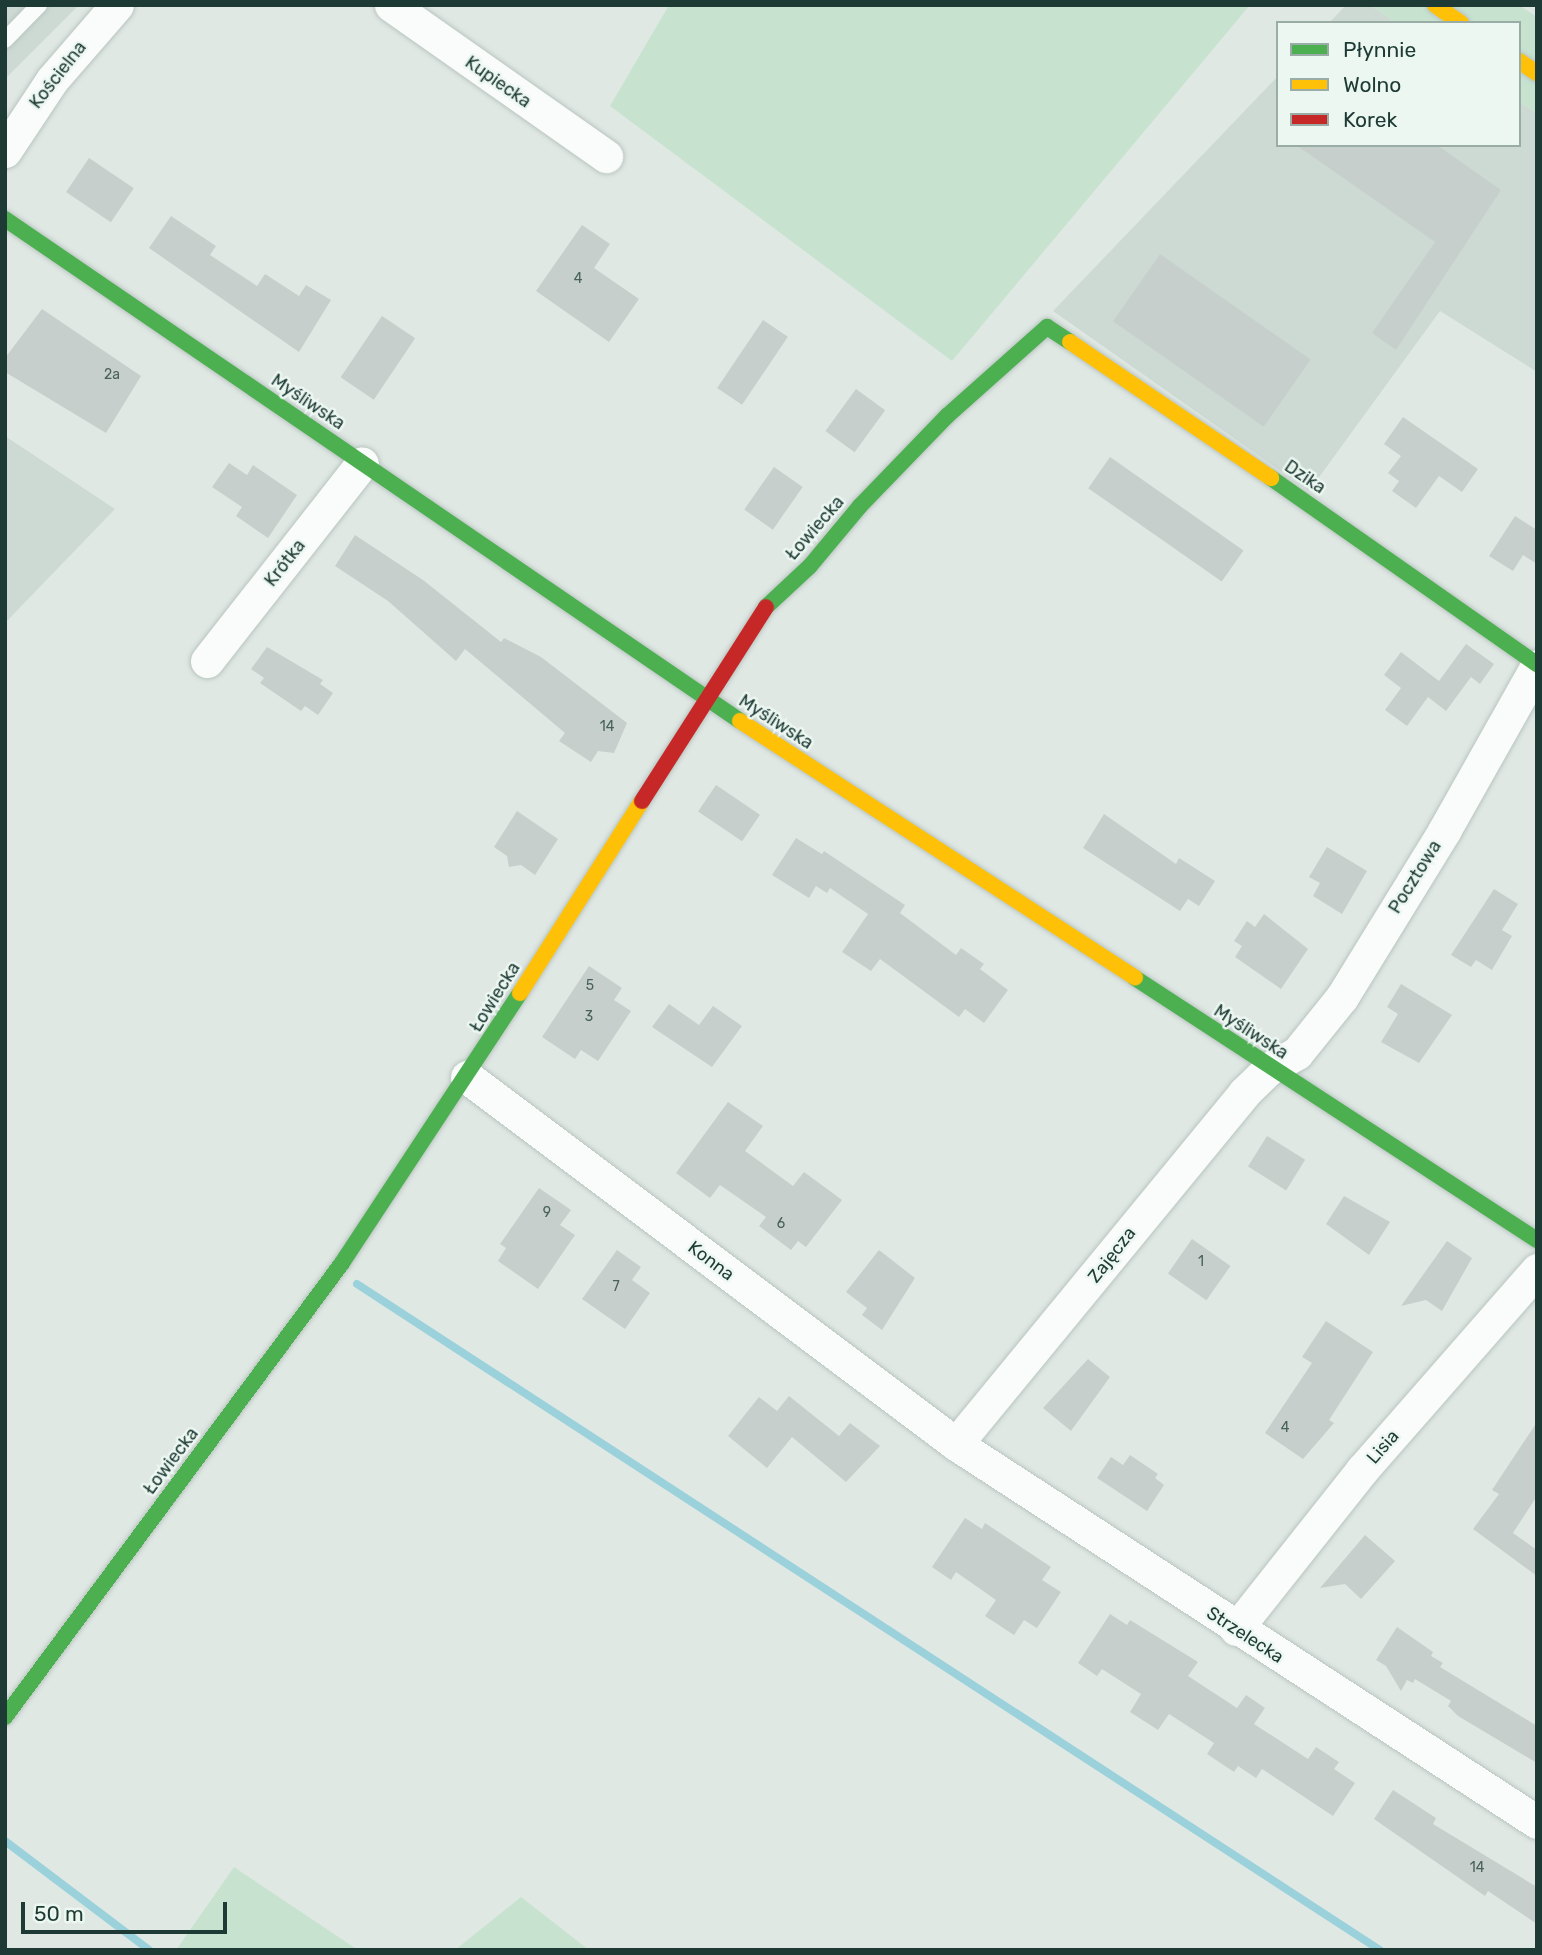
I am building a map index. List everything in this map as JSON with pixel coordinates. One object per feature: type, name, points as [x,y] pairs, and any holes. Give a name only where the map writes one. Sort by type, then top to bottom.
[{"type":"street","name":"Kościelna","points":[[5,150],[52,80],[117,5]]},
{"type":"street","name":"Kupiecka","points":[[391,5],[607,156]]},
{"type":"street","points":[[1435,5],[1458,21]]},
{"type":"street","points":[[1521,62],[1537,72]]},
{"type":"street","name":"Myśliwska","points":[[5,219],[709,701],[1537,1240]]},
{"type":"street","name":"Dzika","points":[[1047,327],[1303,499],[1537,665]]},
{"type":"street","name":"Łowiecka","points":[[5,1717],[342,1263],[467,1077],[709,701],[764,608],[810,566],[860,506],[947,416],[1047,327]]},
{"type":"street","name":"Krótka","points":[[207,661],[362,463]]},
{"type":"street","name":"Pocztowa","points":[[1270,1068],[1297,1053],[1342,997],[1444,831],[1537,665]]},
{"type":"street","name":"Zajęcza","points":[[956,1444],[1184,1164],[1270,1068]]},
{"type":"street","name":"Konna","points":[[467,1077],[956,1444]]},
{"type":"street","name":"Lisia","points":[[1236,1629],[1362,1470],[1537,1270]]},
{"type":"street","name":"Strzelecka","points":[[956,1444],[1236,1629],[1537,1822]]},
{"type":"lane","points":[[5,40],[39,5]]},
{"type":"shaded area","points":[[5,5],[79,5],[5,79]]},
{"type":"shaded area","points":[[1346,5],[1370,5],[1394,21],[1331,21]]},
{"type":"shaded area","points":[[1276,78],[1276,147],[1521,147],[1521,103],[1537,113],[1537,372],[1440,311],[1309,491],[1053,311]]},
{"type":"shaded area","points":[[5,436],[115,509],[5,623]]},
{"type":"green space","points":[[669,5],[1250,5],[952,361],[610,106]]},
{"type":"green space","points":[[1370,5],[1519,5],[1537,17],[1537,113],[1521,103],[1521,21],[1394,21]]},
{"type":"green space","points":[[234,1867],[358,1950],[176,1950]]},
{"type":"green space","points":[[521,1897],[589,1950],[455,1950]]},
{"type":"building","points":[[1299,147],[1440,147],[1501,190],[1396,350],[1372,333],[1435,242]]},
{"type":"building","points":[[89,158],[134,188],[111,222],[66,192]]},
{"type":"building","points":[[171,216],[216,246],[210,255],[257,286],[265,274],[299,296],[306,285],[331,300],[299,352],[149,248]]},
{"type":"building","points":[[582,225],[610,244],[594,268],[639,299],[609,342],[536,291]]},
{"type":"building","points":[[1160,254],[1311,360],[1264,427],[1113,321]]},
{"type":"building","points":[[42,309],[141,376],[106,433],[5,372],[5,358]]},
{"type":"building","points":[[382,316],[415,338],[374,400],[341,377]]},
{"type":"building","points":[[763,320],[788,337],[742,405],[717,388]]},
{"type":"building","points":[[856,389],[885,410],[855,452],[825,431]]},
{"type":"building","points":[[1403,417],[1478,469],[1462,492],[1439,476],[1416,508],[1392,491],[1399,481],[1388,473],[1401,456],[1384,444]]},
{"type":"building","points":[[1110,457],[1244,550],[1222,582],[1088,488]]},
{"type":"building","points":[[229,463],[247,475],[253,465],[297,495],[268,538],[236,516],[242,507],[212,487]]},
{"type":"building","points":[[774,467],[803,487],[773,530],[744,510]]},
{"type":"building","points":[[1515,516],[1537,530],[1537,564],[1523,555],[1513,571],[1489,556]]},
{"type":"building","points":[[355,535],[423,580],[501,642],[504,638],[541,657],[627,723],[614,753],[598,751],[591,762],[559,741],[565,733],[465,649],[456,661],[388,601],[335,566]]},
{"type":"building","points":[[1466,644],[1494,664],[1480,684],[1471,677],[1446,711],[1428,697],[1407,726],[1385,710],[1401,688],[1384,675],[1401,652],[1439,681]]},
{"type":"building","points":[[267,647],[323,680],[320,684],[333,693],[318,715],[305,706],[301,711],[260,683],[264,678],[251,669]]},
{"type":"building","points":[[716,785],[760,815],[742,841],[698,812]]},
{"type":"building","points":[[517,811],[558,839],[535,875],[521,865],[509,867],[507,856],[494,847]]},
{"type":"building","points":[[1104,814],[1176,864],[1179,858],[1215,881],[1199,906],[1188,899],[1180,911],[1083,848]]},
{"type":"building","points":[[796,838],[822,854],[824,851],[905,905],[900,913],[956,955],[961,948],[984,964],[980,969],[1008,990],[984,1023],[965,1009],[959,1017],[880,959],[871,971],[842,952],[868,914],[830,888],[827,893],[816,886],[809,898],[772,875]]},
{"type":"building","points":[[1327,847],[1367,871],[1342,914],[1313,896],[1320,883],[1309,877]]},
{"type":"building","points":[[1494,889],[1518,904],[1502,930],[1512,936],[1492,970],[1476,960],[1471,967],[1451,955]]},
{"type":"building","points":[[1264,914],[1308,949],[1281,989],[1235,957],[1242,946],[1234,941],[1247,921],[1255,927]]},
{"type":"building","points":[[589,966],[622,988],[614,1000],[631,1011],[598,1061],[581,1050],[575,1059],[542,1037]]},
{"type":"building","points":[[1401,984],[1452,1015],[1419,1063],[1381,1042],[1398,1014],[1387,1007]]},
{"type":"building","points":[[669,1004],[699,1025],[713,1006],[742,1026],[712,1067],[652,1027]]},
{"type":"building","points":[[728,1102],[763,1126],[745,1151],[793,1186],[804,1172],[842,1200],[806,1247],[798,1241],[791,1250],[759,1226],[766,1217],[720,1185],[710,1198],[676,1173]]},
{"type":"building","points":[[1267,1136],[1305,1160],[1286,1190],[1248,1167]]},
{"type":"building","points":[[539,1188],[571,1210],[560,1225],[575,1235],[538,1289],[498,1261],[506,1248],[500,1244]]},
{"type":"building","points":[[1344,1196],[1390,1222],[1369,1255],[1326,1224]]},
{"type":"building","points":[[1192,1239],[1231,1266],[1206,1300],[1168,1273]]},
{"type":"building","points":[[1447,1241],[1472,1258],[1442,1311],[1426,1300],[1401,1306]]},
{"type":"building","points":[[617,1250],[641,1267],[632,1280],[650,1293],[625,1329],[582,1299]]},
{"type":"building","points":[[879,1250],[915,1278],[882,1330],[862,1315],[867,1308],[846,1292]]},
{"type":"building","points":[[1326,1321],[1373,1352],[1329,1420],[1334,1423],[1303,1459],[1265,1433],[1312,1363],[1302,1357]]},
{"type":"building","points":[[1088,1359],[1110,1377],[1071,1431],[1043,1408]]},
{"type":"building","points":[[789,1396],[839,1436],[850,1423],[880,1446],[846,1482],[792,1437],[767,1468],[728,1436],[759,1397],[777,1411]]},
{"type":"building","points":[[1537,1422],[1537,1496],[1513,1533],[1537,1550],[1537,1576],[1473,1529],[1499,1494],[1492,1490]]},
{"type":"building","points":[[1130,1455],[1158,1474],[1155,1478],[1164,1485],[1147,1511],[1097,1478],[1111,1457],[1123,1465]]},
{"type":"building","points":[[965,1518],[982,1529],[985,1523],[1051,1567],[1042,1580],[1061,1592],[1037,1628],[1024,1620],[1014,1635],[985,1616],[996,1600],[956,1572],[951,1580],[932,1567]]},
{"type":"building","points":[[1365,1535],[1395,1561],[1361,1599],[1345,1584],[1320,1588]]},
{"type":"building","points":[[1110,1614],[1127,1625],[1130,1620],[1198,1662],[1188,1676],[1237,1708],[1246,1695],[1265,1708],[1254,1724],[1308,1759],[1316,1747],[1339,1762],[1334,1769],[1355,1783],[1333,1816],[1262,1769],[1256,1778],[1238,1766],[1234,1772],[1207,1754],[1214,1743],[1169,1714],[1158,1730],[1130,1712],[1141,1694],[1102,1669],[1097,1676],[1078,1663]]},
{"type":"building","points":[[1397,1627],[1433,1652],[1431,1656],[1443,1663],[1440,1667],[1537,1726],[1537,1763],[1458,1716],[1448,1706],[1451,1701],[1415,1679],[1413,1683],[1407,1680],[1401,1691],[1386,1666],[1376,1660]]},
{"type":"building","points":[[1393,1790],[1436,1818],[1433,1824],[1537,1887],[1537,1924],[1488,1891],[1485,1896],[1374,1819]]},
{"type":"waterway","points":[[357,1284],[1380,1950]]},
{"type":"waterway","points":[[5,1841],[149,1950]]},
{"type":"traffic: fast","points":[[5,219],[740,721]]},
{"type":"traffic: fast","points":[[766,607],[810,566],[860,506],[947,416],[1047,327],[1070,342]]},
{"type":"traffic: fast","points":[[1271,478],[1537,664]]},
{"type":"traffic: fast","points":[[1135,978],[1537,1240]]},
{"type":"traffic: fast","points":[[5,1717],[342,1263],[520,993]]},
{"type":"traffic: slow","points":[[1435,5],[1458,21]]},
{"type":"traffic: slow","points":[[1521,62],[1537,73]]},
{"type":"traffic: slow","points":[[1070,342],[1271,478]]},
{"type":"traffic: slow","points":[[740,721],[1135,978]]},
{"type":"traffic: slow","points":[[520,993],[642,801]]},
{"type":"traffic: jam","points":[[642,801],[766,607]]}]
